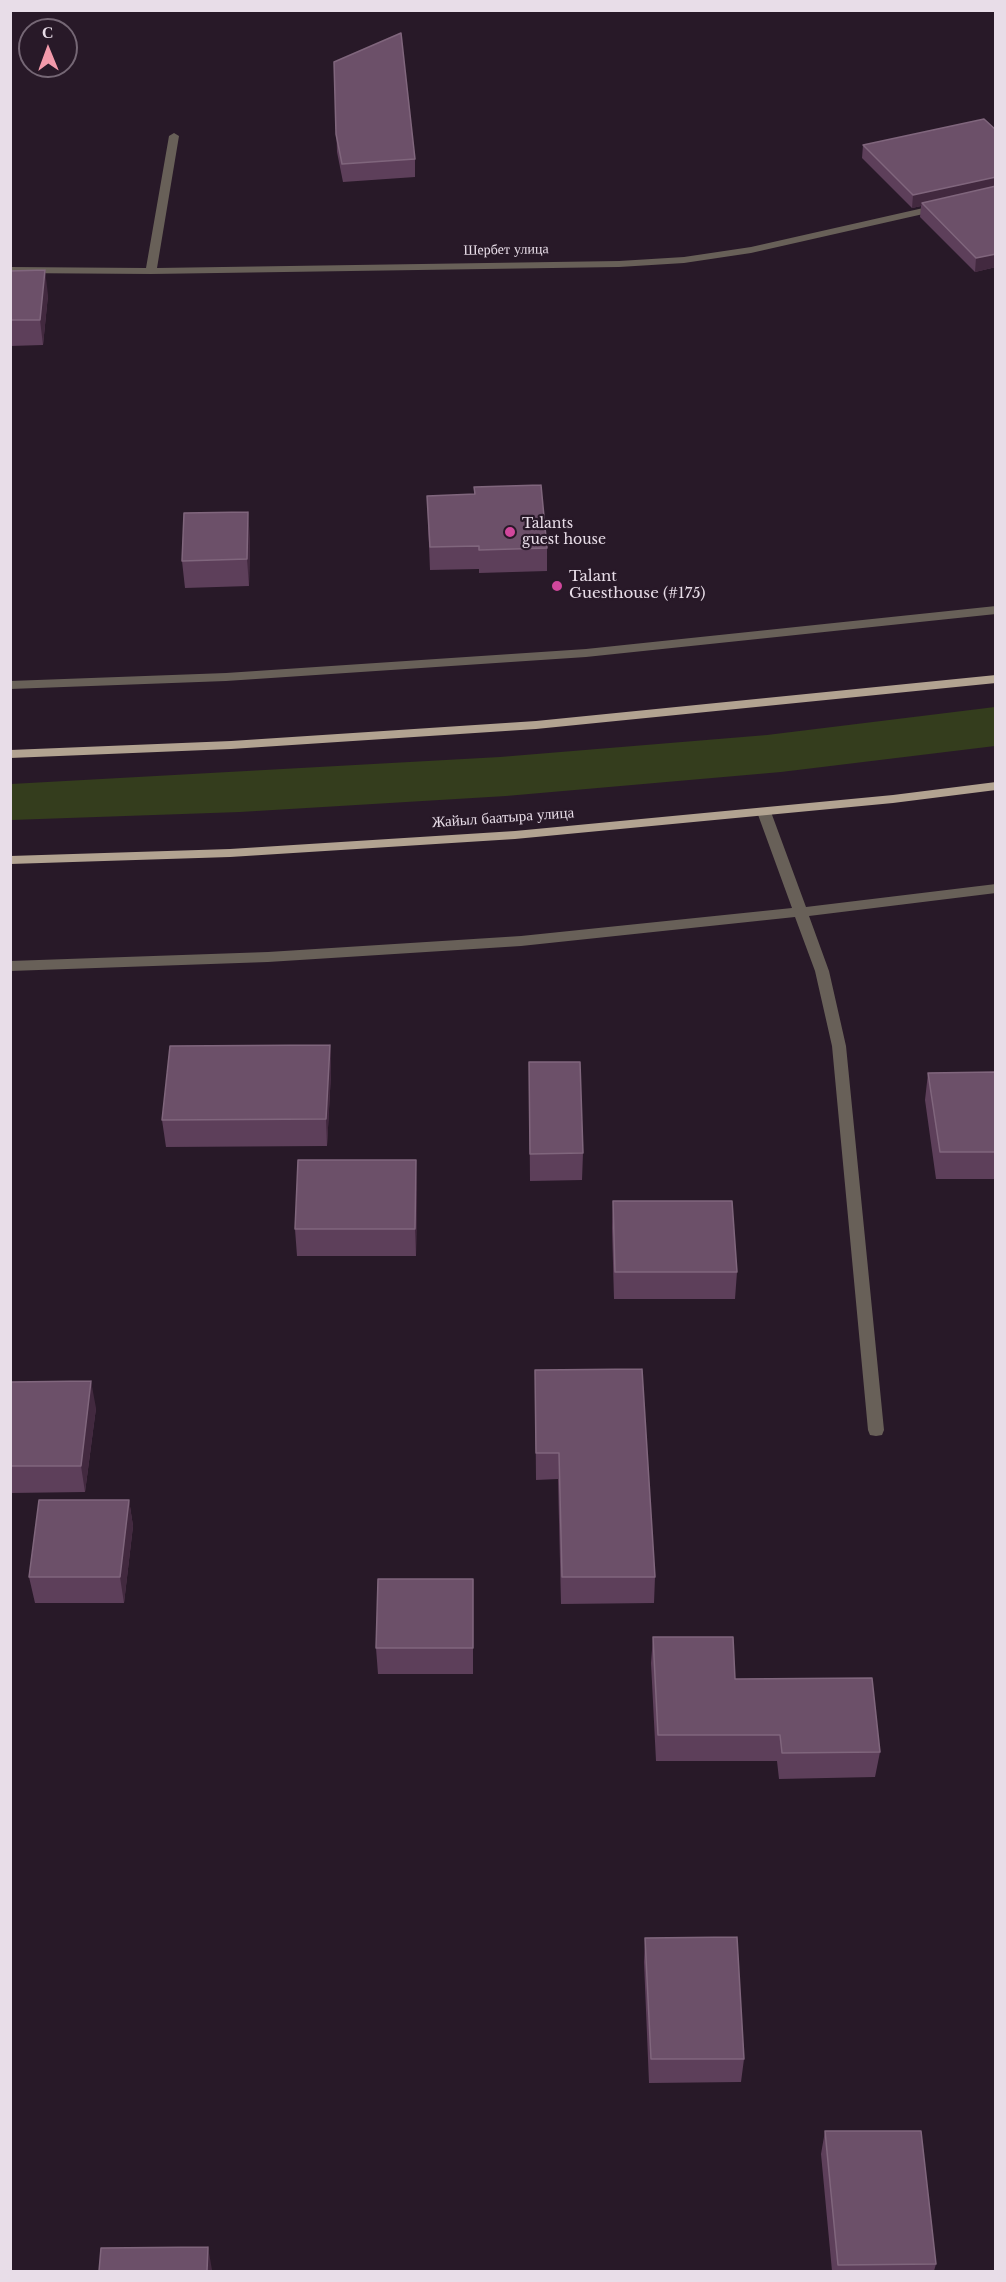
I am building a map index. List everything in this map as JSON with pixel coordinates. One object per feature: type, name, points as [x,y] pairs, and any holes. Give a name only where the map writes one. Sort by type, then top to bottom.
[{"type":"main road","points":[[10,754],[231,745],[536,725],[996,679]]},
{"type":"main road","name":"Жайыл баатыра улица","points":[[10,860],[230,853],[515,835],[893,800],[996,786]]},
{"type":"street","points":[[151,270],[174,136]]},
{"type":"street","name":"Шербет улица","points":[[10,270],[619,264],[684,260],[751,250],[949,205]]},
{"type":"street","points":[[10,685],[249,676],[575,654],[996,610]]},
{"type":"street","points":[[764,812],[822,971],[839,1046],[876,1430]]},
{"type":"street","points":[[10,966],[268,957],[521,941],[802,912],[996,888]]},
{"type":"green space","points":[[995,707],[995,746],[781,772],[506,796],[240,812],[11,820],[11,784],[500,757],[767,735]]},
{"type":"building","points":[[401,33],[415,159],[342,164],[336,134],[334,62]]},
{"type":"building","points":[[984,119],[996,130],[996,177],[913,195],[863,145]]},
{"type":"building","points":[[996,186],[996,254],[976,258],[922,203]]},
{"type":"building","points":[[45,270],[40,320],[10,320],[10,271]]},
{"type":"building","points":[[541,485],[547,548],[479,550],[479,546],[430,547],[427,496],[475,494],[474,487]]},
{"type":"building","points":[[248,512],[247,559],[182,561],[184,513]]},
{"type":"building","points":[[330,1045],[326,1119],[162,1120],[170,1046]]},
{"type":"building","points":[[529,1062],[580,1062],[583,1153],[530,1154]]},
{"type":"building","points":[[996,1072],[996,1152],[940,1152],[928,1073]]},
{"type":"building","points":[[298,1160],[416,1160],[415,1229],[295,1229]]},
{"type":"building","points":[[613,1201],[732,1201],[737,1272],[615,1272]]},
{"type":"building","points":[[642,1369],[655,1577],[562,1577],[559,1453],[536,1453],[535,1370]]},
{"type":"building","points":[[91,1381],[81,1466],[10,1466],[10,1382]]},
{"type":"building","points":[[39,1500],[129,1500],[120,1577],[29,1577]]},
{"type":"building","points":[[378,1579],[473,1579],[473,1648],[376,1648]]},
{"type":"building","points":[[653,1637],[733,1637],[735,1679],[872,1678],[880,1752],[782,1753],[780,1735],[658,1735]]},
{"type":"building","points":[[737,1937],[744,2059],[651,2059],[645,1938]]},
{"type":"building","points":[[825,2131],[921,2131],[936,2264],[838,2265]]},
{"type":"building","points":[[208,2247],[207,2271],[99,2271],[101,2248]]},
{"type":"place","name":"Talants guest house","points":[[510,532]]},
{"type":"place","name":"Talant Guesthouse (#175)","points":[[557,586]]}]
